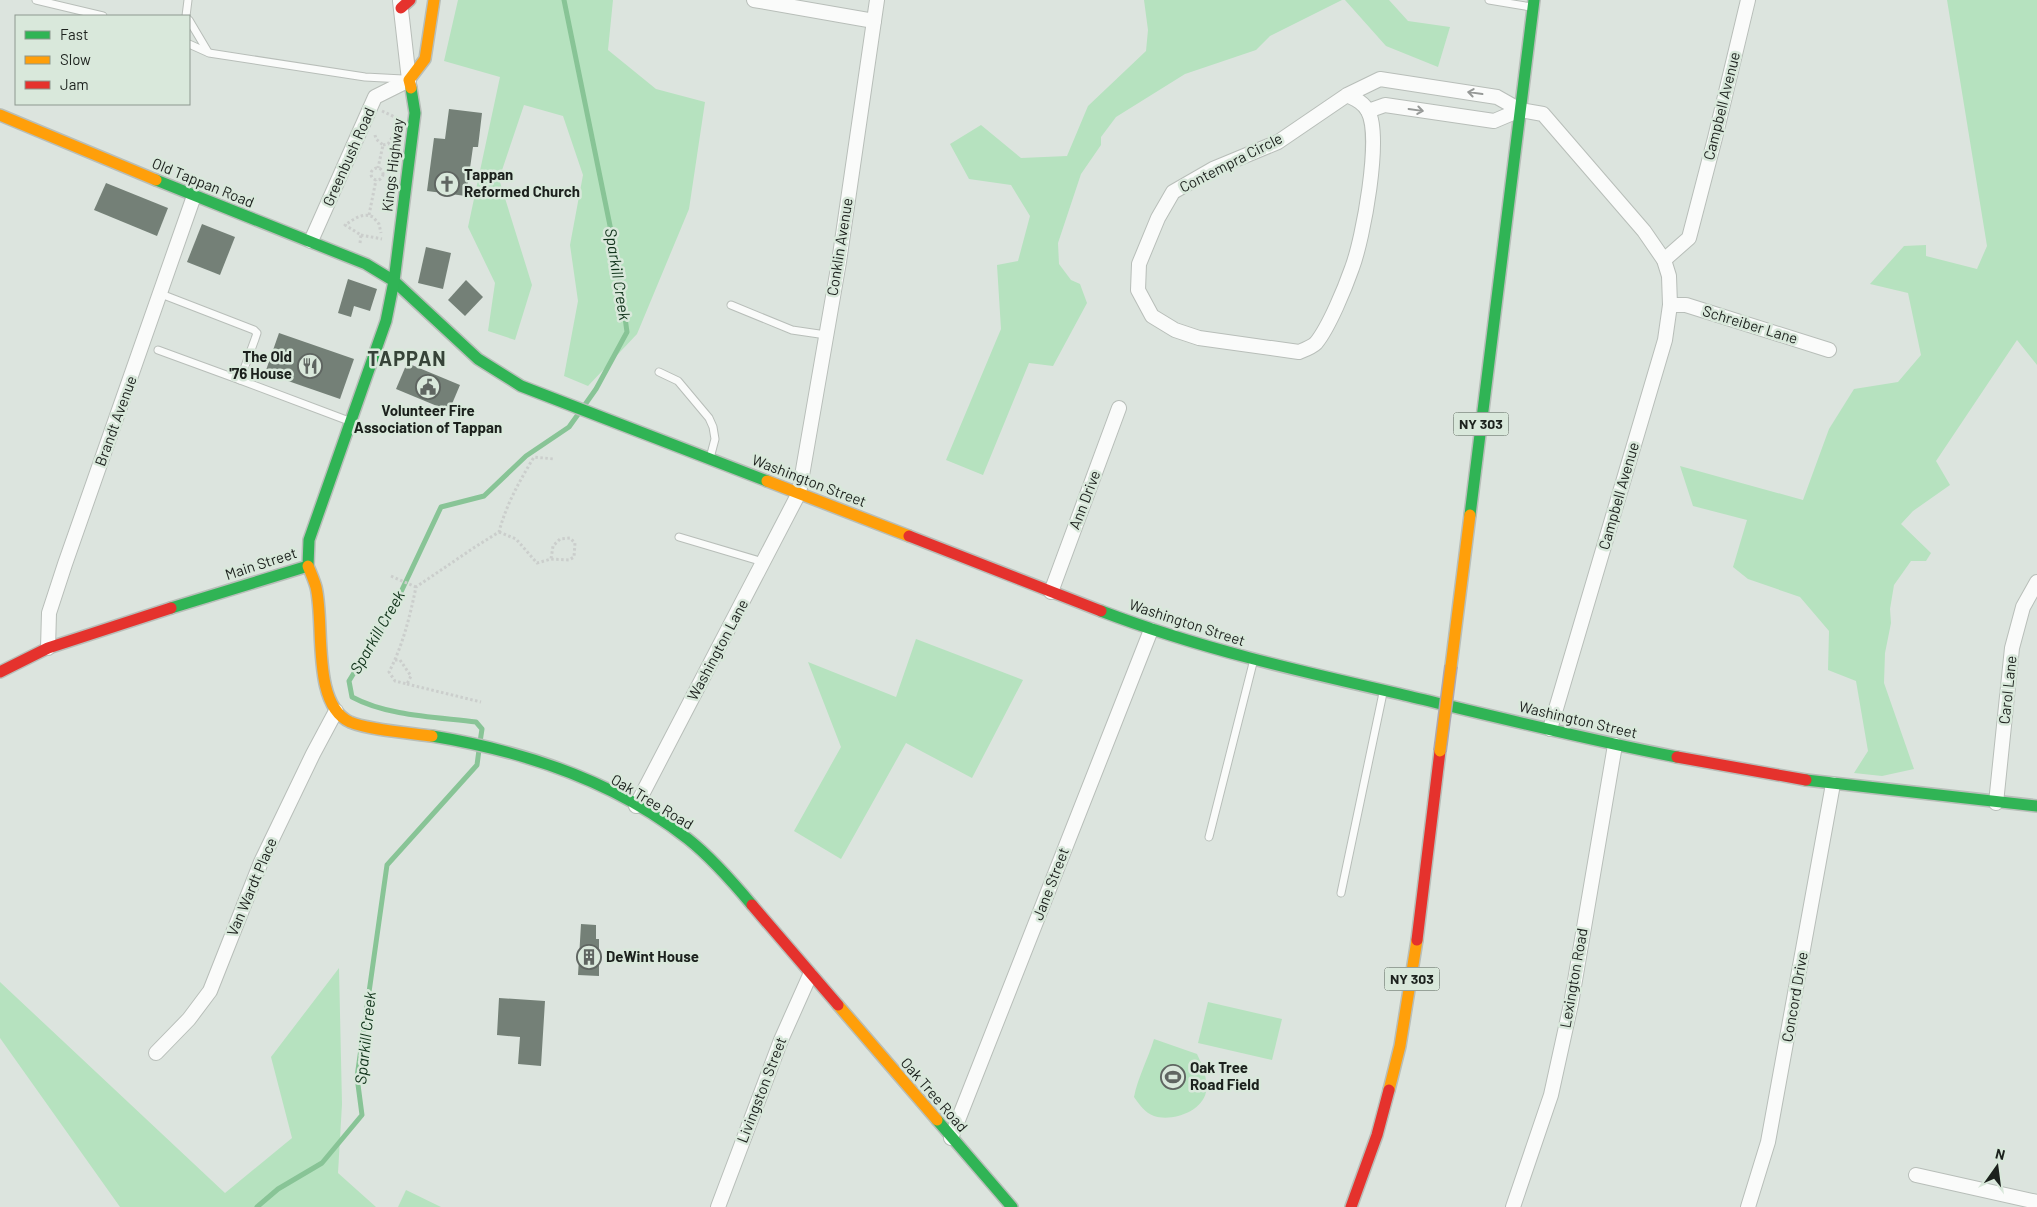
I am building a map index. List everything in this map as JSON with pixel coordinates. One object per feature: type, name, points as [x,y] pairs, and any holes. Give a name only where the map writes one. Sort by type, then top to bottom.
[{"type":"main road","points":[[409,80],[424,60],[434,0]]},
{"type":"main road","name":"NY 303","points":[[1351,1207],[1377,1135],[1400,1046],[1415,959],[1533,4]]},
{"type":"main road","name":"Kings Highway","points":[[394,281],[415,113],[409,80]]},
{"type":"main road","name":"Old Tappan Road","points":[[0,115],[194,196],[366,264],[394,281]]},
{"type":"main road","name":"Washington Street","points":[[394,281],[478,359],[521,386],[1151,630],[1254,660],[1614,745],[1755,772],[1832,784],[2037,806]]},
{"type":"main road","name":"Main Street","points":[[0,672],[48,648],[308,566],[308,540],[386,321],[394,281]]},
{"type":"main road","points":[[308,566],[316,587],[325,690],[328,700],[336,712]]},
{"type":"main road","name":"Oak Tree Road","points":[[336,712],[343,719],[353,723],[499,749],[571,774],[636,806],[672,828],[708,857],[731,880],[810,975],[1012,1207]]},
{"type":"street","points":[[754,0],[874,21]]},
{"type":"street","name":"Conklin Avenue","points":[[799,493],[826,335],[877,0]]},
{"type":"street","name":"Campbell Avenue","points":[[1664,260],[1688,238],[1717,131],[1748,0]]},
{"type":"street","points":[[404,3],[409,80]]},
{"type":"street","name":"Contempra Circle","points":[[1368,112],[1374,146],[1365,214],[1352,267],[1325,329],[1314,345],[1299,352],[1199,338],[1175,330],[1152,316],[1138,290],[1139,264],[1158,218],[1173,192],[1213,169],[1278,142],[1347,95],[1380,79],[1497,97],[1520,110]]},
{"type":"street","name":"Greenbush Road","points":[[311,242],[375,97],[409,80]]},
{"type":"street","points":[[1347,95],[1360,101],[1368,112],[1385,105],[1494,122],[1520,110]]},
{"type":"street","name":"Campbell Avenue","points":[[1520,110],[1543,114],[1644,231],[1664,260],[1669,276],[1670,305],[1664,340],[1550,729]]},
{"type":"street","name":"Brandt Avenue","points":[[48,648],[49,613],[57,588],[194,196]]},
{"type":"street","name":"Schreiber Lane","points":[[1670,305],[1686,305],[1829,350]]},
{"type":"street","name":"Ann Drive","points":[[1051,592],[1120,408]]},
{"type":"street","name":"Washington Lane","points":[[636,806],[799,493]]},
{"type":"street","name":"Carol Lane","points":[[1996,802],[2012,648],[2023,606],[2037,582]]},
{"type":"street","name":"Jane Street","points":[[951,1138],[1151,630]]},
{"type":"street","name":"Van Wardt Place","points":[[156,1053],[189,1019],[210,991],[261,862],[313,754],[336,712]]},
{"type":"street","name":"Lexington Road","points":[[1513,1207],[1552,1095],[1571,1004],[1614,745]]},
{"type":"street","name":"Concord Drive","points":[[1748,1207],[1770,1133],[1832,784]]},
{"type":"street","name":"Livingston Street","points":[[718,1207],[781,1040],[810,975]]},
{"type":"street","points":[[1916,1175],[2037,1202]]},
{"type":"lane","points":[[36,0],[99,15]]},
{"type":"lane","points":[[186,15],[188,0]]},
{"type":"lane","points":[[1489,0],[1533,4]]},
{"type":"lane","points":[[190,22],[208,52]]},
{"type":"lane","points":[[190,44],[208,52],[365,77],[409,80]]},
{"type":"lane","points":[[161,294],[254,330],[256,333],[255,339],[240,380]]},
{"type":"lane","points":[[731,305],[792,330],[826,335]]},
{"type":"lane","points":[[158,350],[351,422]]},
{"type":"lane","points":[[659,372],[678,380],[709,418],[715,439],[710,458]]},
{"type":"lane","points":[[679,537],[764,562]]},
{"type":"lane","points":[[1209,837],[1254,660]]},
{"type":"lane","points":[[1341,893],[1384,690]]},
{"type":"path","points":[[378,117],[378,109],[400,120]]},
{"type":"path","points":[[374,131],[376,138],[383,145],[378,168]]},
{"type":"path","points":[[376,180],[371,174],[372,170],[378,168]]},
{"type":"path","points":[[376,180],[380,179],[383,175],[378,168]]},
{"type":"path","points":[[369,215],[376,180]]},
{"type":"path","points":[[369,215],[377,220],[379,224],[382,241],[362,236],[345,225],[354,218],[369,215]]},
{"type":"path","points":[[362,236],[359,242],[364,244]]},
{"type":"path","points":[[480,702],[395,681],[388,672],[395,660],[410,617],[416,587],[499,532],[514,490],[534,458],[554,459]]},
{"type":"path","points":[[499,532],[516,539],[537,563],[551,559],[569,560],[574,557],[575,543],[570,538],[560,539],[553,546],[551,559]]},
{"type":"path","points":[[390,576],[416,587]]},
{"type":"path","points":[[395,660],[400,660],[411,676],[407,684]]},
{"type":"green space","points":[[458,0],[613,0],[608,50],[656,89],[705,102],[689,209],[637,334],[588,386],[564,376],[578,301],[570,245],[583,175],[563,116],[524,105],[499,179],[532,285],[515,340],[488,331],[495,283],[468,227],[500,77],[444,61]]},
{"type":"green space","points":[[1144,0],[1342,0],[1270,36],[1256,50],[1185,74],[1116,117],[1101,137],[1101,145],[1081,174],[1058,243],[1059,264],[1071,280],[1080,284],[1087,303],[1053,366],[1029,363],[983,475],[946,460],[1001,329],[997,265],[1018,261],[1030,216],[1011,185],[969,179],[950,144],[981,125],[1021,158],[1067,156],[1088,106],[1146,51],[1148,30]]},
{"type":"green space","points":[[1345,0],[1389,0],[1408,21],[1450,27],[1438,67],[1386,46]]},
{"type":"green space","points":[[1947,0],[2037,0],[2037,365],[2017,340],[1936,461],[1950,485],[1913,511],[1901,524],[1931,553],[1926,561],[1911,561],[1894,585],[1890,609],[1891,623],[1885,653],[1884,683],[1914,769],[1882,776],[1854,773],[1868,751],[1856,681],[1828,670],[1829,631],[1800,597],[1748,579],[1733,567],[1747,520],[1693,506],[1680,466],[1803,500],[1829,429],[1854,389],[1898,382],[1921,355],[1908,293],[1870,284],[1904,246],[1926,245],[1926,256],[1977,269],[1987,246]]},
{"type":"green space","points":[[916,639],[1023,680],[972,778],[906,743],[841,859],[794,831],[841,747],[808,662],[896,697]]},
{"type":"green space","points":[[339,968],[342,1104],[338,1173],[376,1207],[120,1207],[0,1038],[0,982],[225,1193],[292,1138],[271,1057]]},
{"type":"green space","points":[[1208,1002],[1282,1019],[1272,1060],[1198,1043]]},
{"type":"green space","name":"Oak Tree Road Field","points":[[1154,1039],[1197,1054],[1206,1078],[1206,1092],[1199,1105],[1185,1114],[1169,1118],[1151,1115],[1145,1111],[1134,1097]]},
{"type":"green space","points":[[406,1190],[441,1207],[398,1207]]},
{"type":"building","points":[[449,109],[482,113],[478,147],[473,147],[466,196],[427,191],[434,138],[445,139]]},
{"type":"building","points":[[106,183],[168,208],[157,236],[94,210]]},
{"type":"building","points":[[202,224],[235,237],[220,275],[187,262]]},
{"type":"building","points":[[426,247],[451,253],[443,289],[418,283]]},
{"type":"building","points":[[348,279],[377,289],[370,311],[354,306],[351,317],[338,313]]},
{"type":"building","points":[[466,280],[483,297],[465,316],[448,300]]},
{"type":"building","name":"The Old '76 House","points":[[279,333],[354,359],[340,399],[265,373]]},
{"type":"building","name":"Volunteer Fire Association of Tappan","points":[[407,363],[460,385],[449,411],[396,389]]},
{"type":"building","name":"DeWint House","points":[[581,924],[596,925],[596,939],[599,939],[599,976],[578,975]]},
{"type":"building","points":[[499,998],[545,1001],[541,1066],[518,1064],[520,1037],[497,1035]]},
{"type":"waterway","name":"Sparkill Creek","points":[[564,0],[617,260],[627,332],[596,389],[584,406]]},
{"type":"waterway","name":"Sparkill Creek","points":[[480,742],[482,729],[476,722],[412,715],[381,708],[352,697],[349,681],[392,611],[441,507],[484,496],[526,456],[569,427],[579,413]]},
{"type":"waterway","name":"Sparkill Creek","points":[[257,1207],[278,1189],[322,1163],[362,1115],[357,1077],[387,865],[477,765],[479,750]]},
{"type":"traffic: fast","points":[[1470,515],[1534,0]]},
{"type":"traffic: fast","points":[[171,608],[308,566],[309,540],[386,321],[394,281],[415,113],[411,88]]},
{"type":"traffic: fast","points":[[156,180],[366,264],[394,281],[478,359],[521,386],[767,481]]},
{"type":"traffic: fast","points":[[1101,611],[1174,636],[1287,667],[1573,735],[1677,757]]},
{"type":"traffic: fast","points":[[432,736],[466,742],[534,760],[567,771],[630,801],[660,819],[697,846],[722,870],[752,905]]},
{"type":"traffic: fast","points":[[1806,780],[2037,806]]},
{"type":"traffic: fast","points":[[937,1120],[1012,1207]]},
{"type":"traffic: slow","points":[[411,88],[409,80],[425,59],[434,0]]},
{"type":"traffic: slow","points":[[0,115],[156,180]]},
{"type":"traffic: slow","points":[[767,481],[909,536]]},
{"type":"traffic: slow","points":[[1451,666],[1470,515]]},
{"type":"traffic: slow","points":[[308,566],[316,587],[324,681],[330,699],[338,713],[350,722],[358,725],[432,736]]},
{"type":"traffic: slow","points":[[1440,751],[1451,666]]},
{"type":"traffic: slow","points":[[1389,1090],[1400,1046],[1417,940]]},
{"type":"traffic: slow","points":[[838,1005],[937,1120]]},
{"type":"traffic: jam","points":[[401,8],[410,0]]},
{"type":"traffic: jam","points":[[909,536],[1101,611]]},
{"type":"traffic: jam","points":[[0,672],[48,648],[171,608]]},
{"type":"traffic: jam","points":[[1417,940],[1440,751]]},
{"type":"traffic: jam","points":[[1677,757],[1806,780]]},
{"type":"traffic: jam","points":[[752,905],[838,1005]]},
{"type":"traffic: jam","points":[[1351,1207],[1377,1135],[1389,1090]]},
{"type":"place","name":"Tappan Reformed Church","points":[[447,184]]},
{"type":"place","name":"The Old '76 House","points":[[310,366]]},
{"type":"place","name":"Volunteer Fire Association of Tappan","points":[[428,387]]},
{"type":"place","name":"DeWint House","points":[[589,957]]},
{"type":"place","name":"Oak Tree Road Field","points":[[1173,1077]]},
{"type":"district","name":"TAPPAN","points":[[407,359]]}]
